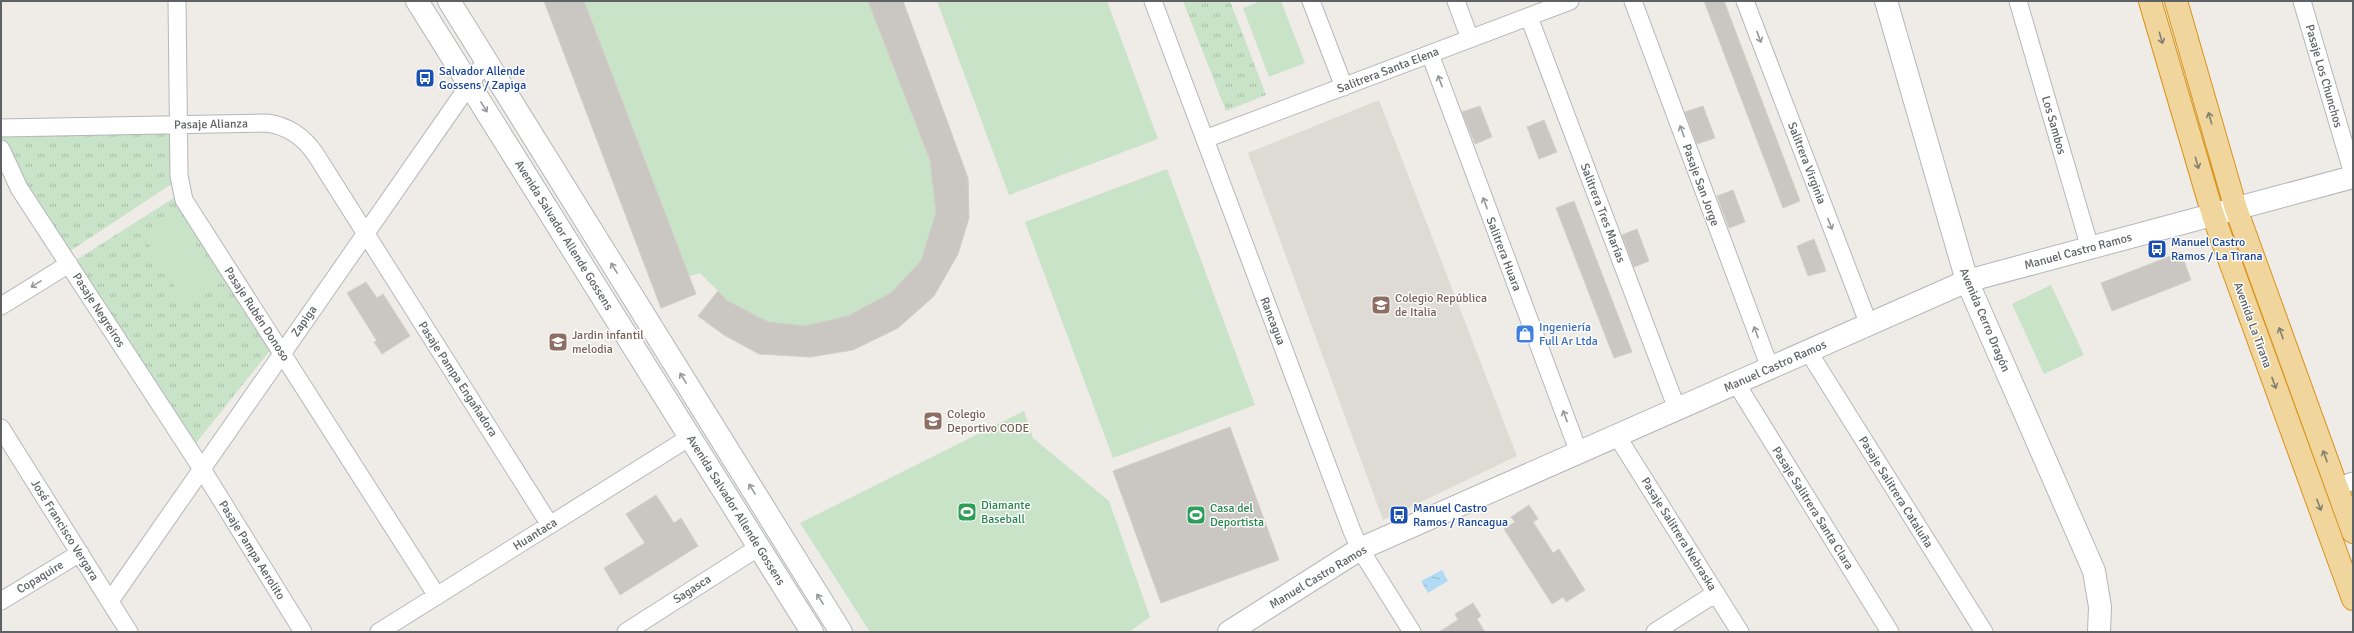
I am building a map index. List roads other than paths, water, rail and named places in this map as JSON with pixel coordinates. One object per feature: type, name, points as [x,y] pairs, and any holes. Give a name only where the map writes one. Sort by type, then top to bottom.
[{"type":"highway","name":"Avenida La Tirana","points":[[2150,1],[2213,215],[2353,599]]},
{"type":"highway","name":"Avenida La Tirana","points":[[2176,1],[2236,209],[2345,484],[2353,532]]},
{"type":"street","name":"Pasaje Rubén Donoso","points":[[177,1],[179,176],[184,200],[437,596]]},
{"type":"street","points":[[400,1],[429,26],[441,39]]},
{"type":"street","name":"Avenida Salvador Allende Gossens","points":[[417,1],[812,632]]},
{"type":"street","name":"Rancagua","points":[[1152,1],[1360,549],[1412,632]]},
{"type":"street","points":[[1311,1],[1344,87]]},
{"type":"street","points":[[1456,1],[1470,39]]},
{"type":"street","name":"Salitrera Santa Elena","points":[[1205,139],[1570,1]]},
{"type":"street","name":"Pasaje San Jorge","points":[[1633,1],[1770,368]]},
{"type":"street","name":"Salitrera Virginia","points":[[1746,1],[1869,325]]},
{"type":"street","name":"Avenida Cerro Dragón","points":[[1886,1],[1967,281],[2092,565],[2098,590],[2100,632]]},
{"type":"street","name":"Los Sambos","points":[[2018,1],[2090,248]]},
{"type":"street","name":"Pasaje Los Chunchos","points":[[2302,1],[2353,176]]},
{"type":"street","name":"Avenida Salvador Allende Gossens","points":[[455,7],[486,62],[841,632]]},
{"type":"street","name":"Salitrera Tres Marías","points":[[1529,16],[1677,409]]},
{"type":"street","name":"Salitrera Huara","points":[[1430,54],[1579,453]]},
{"type":"street","name":"Zapiga","points":[[110,601],[486,62]]},
{"type":"street","name":"Pasaje Alianza","points":[[1,128],[267,123],[277,125],[295,133],[311,147],[365,234]]},
{"type":"street","name":"Pasaje Negreiros","points":[[1,149],[19,188],[202,469]]},
{"type":"street","name":"Manuel Castro Ramos","points":[[1243,628],[1360,549],[1967,281],[2353,176]]},
{"type":"street","name":"Pasaje Pampa Engañadora","points":[[365,234],[550,525]]},
{"type":"street","points":[[1,306],[69,264]]},
{"type":"street","name":"Pasaje Salitrera Cataluña","points":[[1808,351],[1984,632]]},
{"type":"street","name":"Pasaje Salitrera Santa Clara","points":[[1736,383],[1890,632]]},
{"type":"street","name":"José Francisco Vergara","points":[[1,428],[129,632]]},
{"type":"street","name":"Pasaje Salitrera Nebraska","points":[[1618,436],[1740,632]]},
{"type":"street","name":"Huantaca","points":[[379,632],[690,437]]},
{"type":"street","name":"Pasaje Pampa Aerolito","points":[[202,469],[303,632]]},
{"type":"street","name":"Sagasca","points":[[626,632],[759,547]]},
{"type":"street","name":"Copaquire","points":[[1,601],[80,553]]},
{"type":"street","points":[[1654,632],[1716,593]]},
{"type":"water","points":[[1442,570],[1448,581],[1428,593],[1421,581]]},
{"type":"place","name":"Salvador Allende Gossens / Zapiga","points":[[425,78]]},
{"type":"place","name":"Manuel Castro Ramos / La Tirana","points":[[2157,249]]},
{"type":"place","name":"Colegio República de Italia","points":[[1381,305]]},
{"type":"place","name":"Ingeniería Full Ar Ltda","points":[[1525,334]]},
{"type":"place","name":"Jardin infantil melodia","points":[[558,342]]},
{"type":"place","name":"Colegio Deportivo CODE","points":[[933,421]]},
{"type":"place","name":"Diamante Baseball","points":[[967,512]]},
{"type":"place","name":"Casa del Deportista","points":[[1196,515]]},
{"type":"place","name":"Manuel Castro Ramos / Rancagua","points":[[1399,515]]}]
